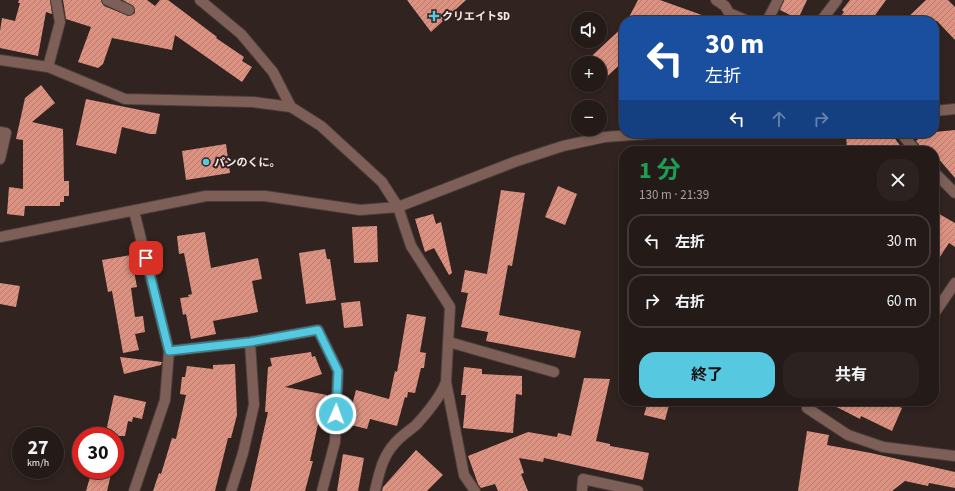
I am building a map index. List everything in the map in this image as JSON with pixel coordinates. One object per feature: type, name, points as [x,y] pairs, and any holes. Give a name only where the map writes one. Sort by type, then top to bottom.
[{"type":"street","points":[[48,67],[60,22],[56,0]]},
{"type":"street","points":[[107,0],[129,10]]},
{"type":"street","points":[[200,0],[241,34],[273,72],[291,107]]},
{"type":"street","points":[[716,0],[726,3],[729,13],[736,16]]},
{"type":"street","points":[[770,16],[778,0]]},
{"type":"street","points":[[825,16],[837,0]]},
{"type":"street","points":[[0,60],[48,67],[124,99],[253,102],[291,107],[321,126],[382,182],[398,207],[411,246],[450,307],[446,382],[443,391],[415,425],[394,443],[383,461],[375,491]]},
{"type":"street","points":[[939,108],[955,109]]},
{"type":"street","points":[[0,132],[6,133],[0,159]]},
{"type":"street","points":[[0,237],[206,196],[265,196],[360,210],[398,207],[517,161],[563,146],[605,137],[619,136]]},
{"type":"street","points":[[905,138],[912,146]]},
{"type":"street","points":[[939,179],[955,193]]},
{"type":"street","points":[[134,211],[169,351],[165,400],[134,491]]},
{"type":"street","points":[[939,307],[955,283]]},
{"type":"street","points":[[169,351],[250,342],[318,330],[338,371],[335,442],[322,491]]},
{"type":"street","points":[[231,491],[243,453],[254,405],[250,342]]},
{"type":"street","points":[[449,342],[554,372]]},
{"type":"street","points":[[446,382],[464,475],[475,491]]},
{"type":"street","points":[[807,408],[848,434],[883,447],[955,456]]},
{"type":"street","points":[[582,491],[583,479],[638,491]]},
{"type":"building","points":[[19,0],[50,0],[52,14],[46,12],[38,56],[0,48],[2,18],[15,21],[20,3],[18,3]]},
{"type":"building","points":[[63,0],[101,0],[104,6],[129,16],[135,13],[134,7],[123,0],[147,0],[155,6],[160,0],[168,0],[217,37],[216,38],[244,57],[242,61],[252,67],[242,82],[175,35],[172,50],[112,38],[103,64],[98,68],[78,62],[91,27],[66,19]]},
{"type":"building","name":"クリエイトSD","points":[[407,0],[466,0],[431,32]]},
{"type":"building","points":[[638,0],[660,0],[705,16],[630,16]]},
{"type":"building","points":[[784,0],[807,0],[799,16],[792,16],[780,10]]},
{"type":"building","points":[[850,0],[886,0],[875,16],[841,16],[844,12],[842,10]]},
{"type":"building","points":[[926,0],[948,0],[955,7],[955,40],[939,23],[939,16],[909,16]]},
{"type":"building","points":[[619,31],[619,66],[607,77],[607,56],[592,56],[600,48],[607,48],[607,42]]},
{"type":"building","points":[[41,85],[55,103],[32,122],[63,129],[64,181],[69,181],[69,196],[64,196],[64,202],[60,202],[60,206],[25,206],[24,216],[7,214],[9,187],[23,189],[23,140],[16,139],[25,98]]},
{"type":"building","points":[[86,99],[160,114],[156,134],[150,134],[122,127],[116,154],[76,145]]},
{"type":"building","points":[[955,130],[955,178],[939,159],[939,146],[920,146],[916,141],[919,138],[939,138],[939,132]]},
{"type":"building","points":[[846,138],[895,138],[900,146],[847,146]]},
{"type":"building","name":"パンのくに。","points":[[226,144],[230,173],[186,180],[182,151]]},
{"type":"building","points":[[558,186],[577,194],[565,225],[545,217]]},
{"type":"building","points":[[501,190],[525,193],[512,266],[508,265],[499,315],[581,331],[575,358],[486,341],[488,332],[461,327],[468,293],[461,292],[465,270],[487,274]]},
{"type":"building","points":[[433,214],[436,224],[441,222],[452,273],[449,275],[434,248],[425,252],[415,219]]},
{"type":"building","points":[[939,214],[955,223],[955,247],[949,243],[939,258]]},
{"type":"building","points":[[377,226],[378,262],[354,263],[352,227]]},
{"type":"building","points":[[205,232],[211,268],[258,258],[262,279],[252,281],[258,312],[213,321],[216,334],[191,339],[186,314],[183,315],[180,298],[189,297],[188,295],[192,294],[184,253],[179,254],[177,236]]},
{"type":"building","points":[[325,249],[327,259],[330,259],[336,300],[306,304],[299,253]]},
{"type":"building","points":[[131,255],[137,287],[131,288],[135,317],[143,316],[145,332],[135,334],[139,350],[123,353],[112,291],[108,292],[102,260]]},
{"type":"building","points":[[0,283],[20,286],[16,307],[0,304]]},
{"type":"building","points":[[360,301],[363,326],[344,328],[341,303]]},
{"type":"building","points":[[407,314],[426,317],[420,352],[426,353],[424,368],[421,368],[415,393],[408,392],[407,398],[405,397],[397,426],[370,419],[367,429],[347,424],[356,390],[389,399],[395,371],[397,372]]},
{"type":"building","points":[[311,352],[312,357],[315,356],[322,374],[285,387],[327,395],[323,415],[320,415],[310,461],[313,461],[305,491],[250,491],[268,412],[265,412],[268,367],[272,366],[270,358]]},
{"type":"building","points":[[120,357],[162,362],[161,365],[124,374]]},
{"type":"building","points":[[235,364],[237,415],[231,438],[228,438],[215,491],[153,491],[159,473],[161,474],[172,438],[176,439],[186,395],[180,394],[182,377],[185,377],[187,366],[213,369],[213,365]]},
{"type":"building","points":[[464,367],[482,369],[482,374],[522,376],[522,395],[516,394],[513,433],[463,428],[466,395],[461,395]]},
{"type":"building","points":[[584,378],[610,379],[596,441],[610,444],[610,446],[649,453],[643,480],[544,458],[543,462],[519,458],[524,473],[521,474],[528,491],[498,491],[495,484],[481,488],[478,484],[468,456],[528,432],[557,437],[558,433],[571,436]]},
{"type":"building","points":[[114,395],[146,402],[142,419],[133,417],[132,422],[128,421],[125,436],[124,427],[107,427]]},
{"type":"building","points":[[647,406],[669,406],[665,420],[644,415]]},
{"type":"building","points":[[835,406],[898,406],[902,408],[892,431],[861,416],[860,419]]},
{"type":"building","points":[[807,431],[829,435],[827,445],[871,453],[955,472],[955,488],[929,483],[928,486],[905,481],[892,491],[798,491]]},
{"type":"building","points":[[416,450],[443,475],[427,491],[382,491],[383,487]]},
{"type":"building","points":[[343,454],[364,458],[358,491],[337,491]]},
{"type":"building","points":[[89,479],[110,479],[107,491],[86,491]]},
{"type":"place","name":"クリエイトSD","points":[[434,16]]},
{"type":"place","name":"パンのくに。","points":[[206,162]]},
{"type":"route","points":[[146,258],[169,351],[250,342],[318,330],[338,371],[336,414]]}]
